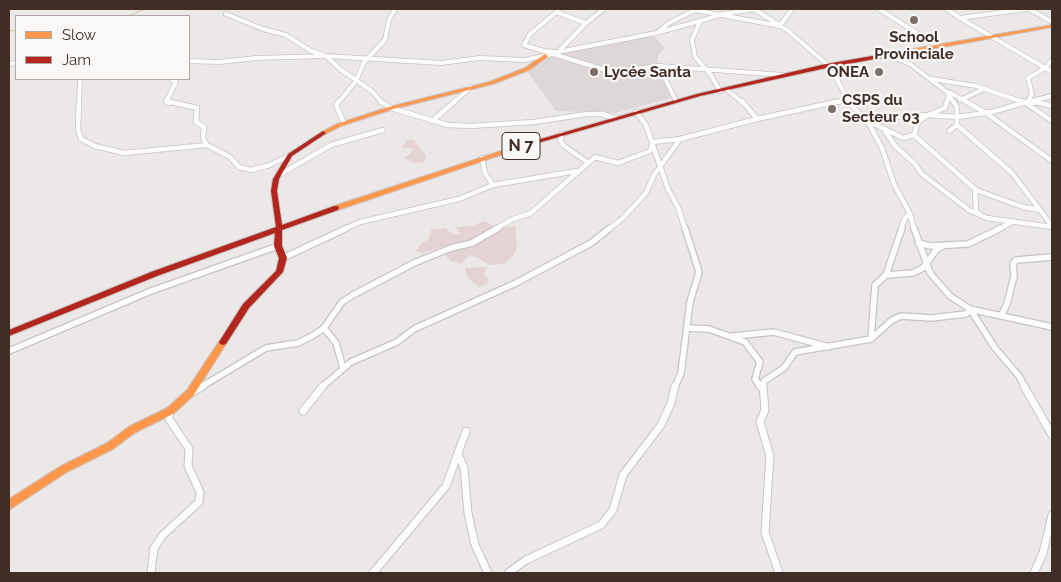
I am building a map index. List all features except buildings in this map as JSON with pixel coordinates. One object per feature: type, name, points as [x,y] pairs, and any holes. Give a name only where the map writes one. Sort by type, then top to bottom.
[{"type":"main road","name":"N 7","points":[[9,332],[154,274],[279,227],[482,158],[615,118],[827,66],[1052,26]]},
{"type":"main road","points":[[9,505],[64,469],[110,446],[133,429],[170,411],[190,393],[246,306],[279,272],[283,258],[278,246],[279,227],[274,191],[279,175],[290,155],[314,138],[344,123],[515,74],[547,54]]},
{"type":"street","points":[[344,123],[336,105],[356,81],[367,58],[385,40],[389,20],[395,9]]},
{"type":"street","points":[[547,54],[558,52],[586,23],[604,9]]},
{"type":"street","points":[[656,33],[669,23],[696,9],[704,12]]},
{"type":"street","points":[[190,61],[219,62],[256,58],[326,56],[441,63],[483,58],[524,60],[656,33],[700,22],[719,14],[755,9],[780,26],[827,66],[835,75],[846,100],[867,121],[883,149],[894,184],[910,214],[918,243],[930,273],[950,296],[970,309],[1052,327]]},
{"type":"street","points":[[780,26],[792,9]]},
{"type":"street","points":[[879,9],[937,46]]},
{"type":"street","points":[[947,9],[990,37],[1052,72]]},
{"type":"street","points":[[960,18],[1027,9],[1052,22]]},
{"type":"street","points":[[586,23],[558,10],[530,34],[524,45],[547,54],[612,72],[659,66],[786,75]]},
{"type":"street","points":[[690,12],[719,14],[780,26]]},
{"type":"street","points":[[226,14],[263,29],[286,35],[311,51],[326,56],[356,81],[373,92],[379,101],[391,108],[448,126],[534,122],[587,114],[602,114],[615,118]]},
{"type":"street","points":[[700,22],[692,40],[692,51],[723,90],[745,104],[757,119]]},
{"type":"street","points":[[888,55],[910,64],[945,90],[958,107],[957,125]]},
{"type":"street","points":[[1028,102],[1032,94],[1028,78],[1045,68],[1052,60]]},
{"type":"street","points":[[659,66],[676,102]]},
{"type":"street","points":[[932,79],[986,88],[1028,102],[1052,106]]},
{"type":"street","points":[[80,80],[78,129],[81,139],[95,146],[124,153],[207,145],[230,158],[244,169],[251,170],[270,165],[290,155]]},
{"type":"street","points":[[173,80],[176,82],[166,102],[198,108],[196,122],[204,127],[204,138],[207,145]]},
{"type":"street","points":[[432,120],[471,88]]},
{"type":"street","points":[[914,135],[918,122],[928,115],[986,88]]},
{"type":"street","points":[[945,90],[962,99],[978,111],[986,113],[1052,161]]},
{"type":"street","points":[[945,108],[949,95]]},
{"type":"street","points":[[986,113],[1052,96]]},
{"type":"street","points":[[653,142],[680,139],[757,119],[846,100]]},
{"type":"street","points":[[1028,102],[1052,121]]},
{"type":"street","points":[[899,117],[928,115],[957,118],[978,111]]},
{"type":"street","points":[[508,573],[526,560],[601,525],[613,510],[623,475],[661,425],[671,402],[676,381],[681,373],[686,328],[698,272],[678,207],[668,189],[653,142],[646,125],[636,112]]},
{"type":"street","points":[[867,121],[903,138],[914,135]]},
{"type":"street","points":[[883,130],[933,184],[969,210],[980,215],[1013,222],[1052,226],[1050,220],[1002,162],[957,125]]},
{"type":"street","points":[[949,131],[957,125]]},
{"type":"street","points":[[279,175],[331,145],[383,130]]},
{"type":"street","points":[[562,134],[560,140],[563,145],[587,162]]},
{"type":"street","points":[[914,135],[975,189],[1002,200],[1040,210]]},
{"type":"street","points":[[303,411],[324,384],[351,362],[397,342],[414,329],[516,282],[591,243],[623,218],[646,193],[660,167],[680,139]]},
{"type":"street","points":[[190,393],[266,348],[298,343],[324,328],[342,302],[353,295],[414,263],[472,243],[513,219],[531,213],[544,204],[577,170],[595,157],[618,162],[632,159],[650,152],[653,142]]},
{"type":"street","points":[[883,149],[894,144]]},
{"type":"street","points":[[482,158],[484,174],[493,185]]},
{"type":"street","points":[[283,258],[360,222],[459,199],[493,185],[577,170]]},
{"type":"street","points":[[975,189],[975,206],[980,215]]},
{"type":"street","points":[[870,339],[875,286],[886,275],[905,218],[910,214]]},
{"type":"street","points":[[918,243],[930,246],[968,244],[1013,222]]},
{"type":"street","points":[[886,275],[913,273],[927,264],[938,249],[945,244]]},
{"type":"street","points":[[9,351],[151,291],[278,246]]},
{"type":"street","points":[[1001,316],[1007,304],[1014,276],[1013,264],[1016,260],[1052,256]]},
{"type":"street","points":[[779,573],[765,532],[770,456],[760,422],[765,410],[762,388],[764,381],[784,368],[795,352],[870,339],[892,320],[901,316],[931,318],[966,314],[970,309]]},
{"type":"street","points":[[970,309],[995,348],[1019,376],[1052,435]]},
{"type":"street","points":[[324,328],[336,342],[344,368]]},
{"type":"street","points":[[686,328],[709,329],[733,336],[745,342],[760,362],[756,379],[762,388]]},
{"type":"street","points":[[733,336],[774,332],[831,347]]},
{"type":"street","points":[[151,573],[154,548],[163,535],[199,502],[200,492],[188,466],[189,450],[169,419],[170,411]]},
{"type":"street","points":[[373,573],[446,486],[459,456],[466,431]]},
{"type":"street","points":[[459,456],[464,468],[468,513],[474,545],[488,573]]},
{"type":"street","points":[[1034,573],[1043,552],[1052,515]]},
{"type":"shaded area","name":"Lycée Santa","points":[[653,35],[665,49],[659,54],[657,61],[671,95],[669,99],[615,113],[556,111],[525,68],[558,52]]},
{"type":"shaded area","points":[[407,140],[414,140],[426,156],[424,162],[414,163],[404,158],[413,151],[412,148],[402,148]]},
{"type":"shaded area","points":[[484,221],[498,228],[515,226],[517,247],[513,256],[504,264],[489,265],[477,257],[469,256],[461,264],[451,261],[446,255],[458,248],[451,244],[423,253],[416,251],[422,243],[429,239],[431,230],[445,228],[453,234],[461,235],[456,227],[472,226]]},
{"type":"shaded area","points":[[486,267],[484,275],[490,280],[483,286],[478,287],[466,275],[465,268]]},
{"type":"waterway","points":[[130,15],[145,9]]},
{"type":"waterway","points":[[9,31],[15,30]]},
{"type":"traffic: slow","points":[[878,57],[1052,26]]},
{"type":"traffic: slow","points":[[323,133],[339,125],[391,108],[491,83],[527,69],[545,56]]},
{"type":"traffic: slow","points":[[336,208],[522,146]]},
{"type":"traffic: slow","points":[[9,505],[64,469],[110,446],[133,429],[170,411],[190,393],[223,342]]},
{"type":"traffic: jam","points":[[522,146],[699,95],[826,66],[878,57]]},
{"type":"traffic: jam","points":[[223,342],[246,306],[279,272],[283,258],[278,246],[279,227],[274,191],[276,179],[290,155],[323,133]]},
{"type":"traffic: jam","points":[[9,333],[154,274],[336,208]]},
{"type":"place","name":"School Provinciale","points":[[914,20]]},
{"type":"place","name":"Lycée Santa","points":[[594,72]]},
{"type":"place","name":"ONEA","points":[[879,72]]},
{"type":"place","name":"CSPS du Secteur 03","points":[[832,109]]}]
